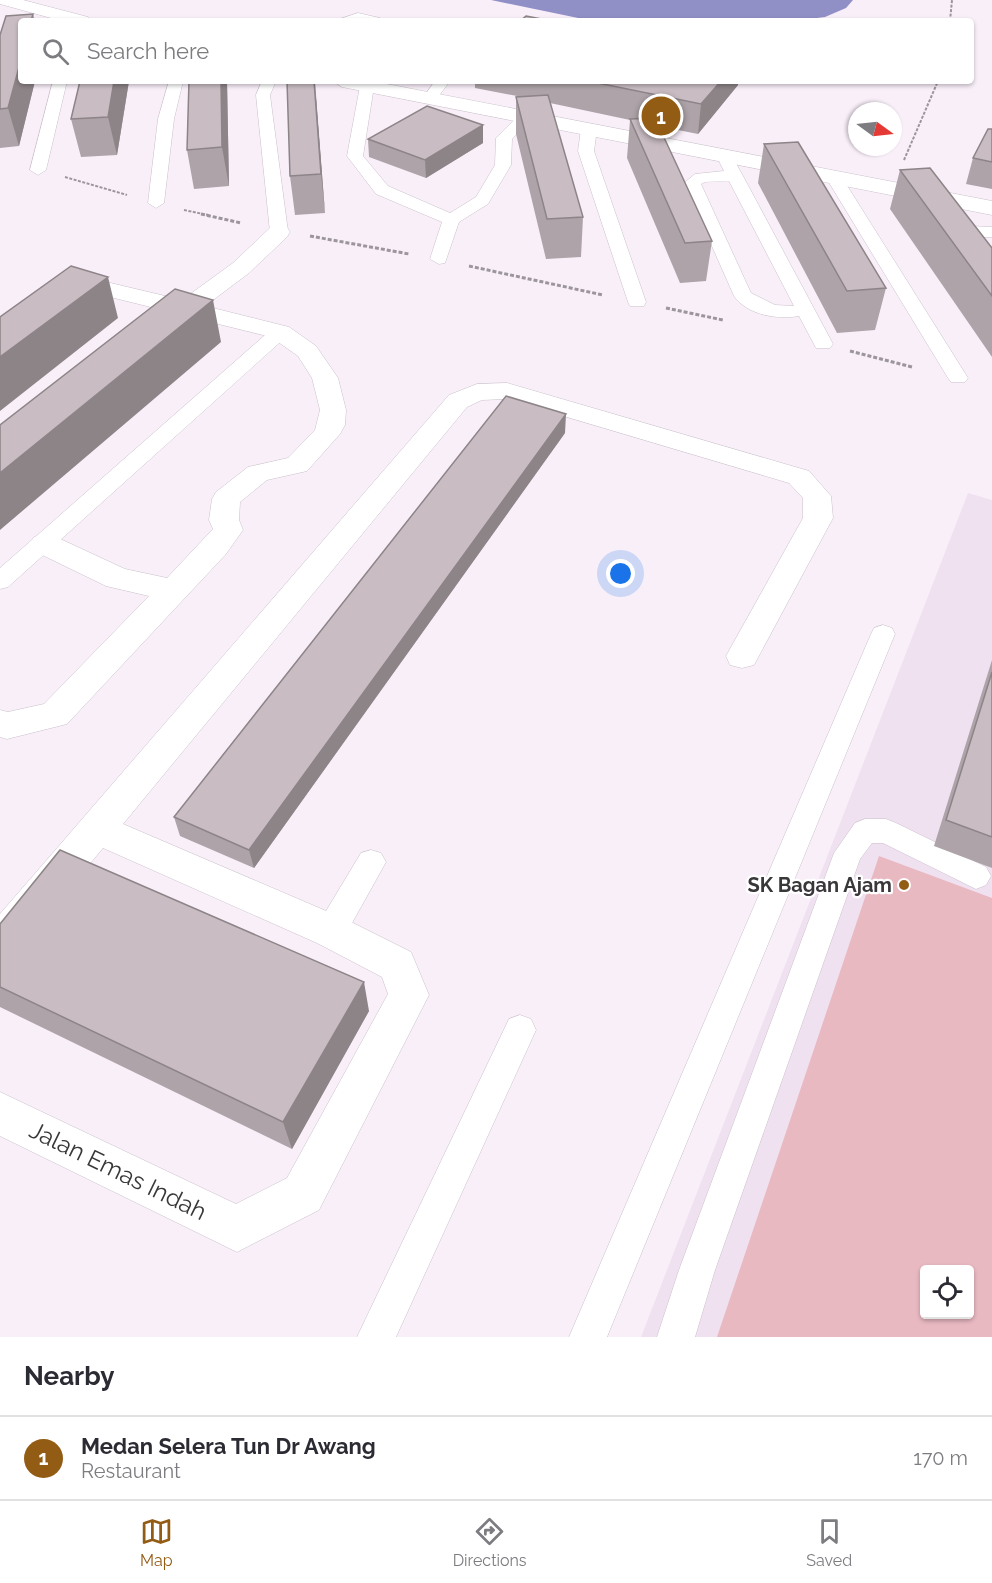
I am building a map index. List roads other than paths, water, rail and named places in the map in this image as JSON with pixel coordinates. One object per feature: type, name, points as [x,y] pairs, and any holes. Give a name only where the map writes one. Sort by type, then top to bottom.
[{"type":"street","points":[[3,0],[71,18]]},
{"type":"street","points":[[0,18],[25,5]]},
{"type":"street","points":[[357,84],[992,208]]},
{"type":"street","points":[[159,329],[241,268],[279,231]]},
{"type":"street","points":[[0,723],[7,726],[55,715],[215,547],[228,530],[224,520],[226,499],[258,473],[297,465],[331,424],[333,410],[325,378],[307,351],[280,332],[188,307],[91,288]]},
{"type":"street","points":[[0,943],[458,401],[477,392],[507,391],[799,477],[817,496],[818,519],[742,656]]},
{"type":"street","points":[[45,544],[117,578],[174,591]]},
{"type":"street","points":[[95,828],[331,931]]},
{"type":"street","name":"Jalan Emas Indah","points":[[0,1113],[237,1229],[303,1194],[409,995],[397,965],[331,931]]},
{"type":"lane","points":[[38,170],[59,84]]},
{"type":"lane","points":[[156,203],[166,119],[175,84]]},
{"type":"lane","points":[[268,84],[263,95],[279,231]]},
{"type":"lane","points":[[430,98],[441,84]]},
{"type":"lane","points":[[367,86],[355,156],[382,190],[451,220]]},
{"type":"lane","points":[[439,259],[451,220],[482,200],[503,165],[504,138],[525,117]]},
{"type":"lane","points":[[589,129],[586,151],[637,302]]},
{"type":"lane","points":[[725,155],[823,344]]},
{"type":"lane","points":[[735,176],[702,177],[692,183],[743,296],[759,307],[785,314],[804,310]]},
{"type":"lane","points":[[832,176],[958,378]]},
{"type":"lane","points":[[992,232],[970,231],[968,244],[992,277]]},
{"type":"lane","points":[[0,581],[45,544],[280,332]]},
{"type":"lane","points":[[588,1337],[883,633]]},
{"type":"lane","points":[[676,1337],[697,1270],[848,853],[865,831],[886,831],[976,876]]},
{"type":"lane","points":[[331,931],[371,862]]},
{"type":"lane","points":[[376,1337],[520,1030]]},
{"type":"water","points":[[491,0],[853,0],[846,8],[817,18],[578,18]]},
{"type":"place","name":"Medan Selera Tun Dr Awang","points":[[661,116]]},
{"type":"place","name":"SK Bagan Ajam","points":[[904,885]]}]
